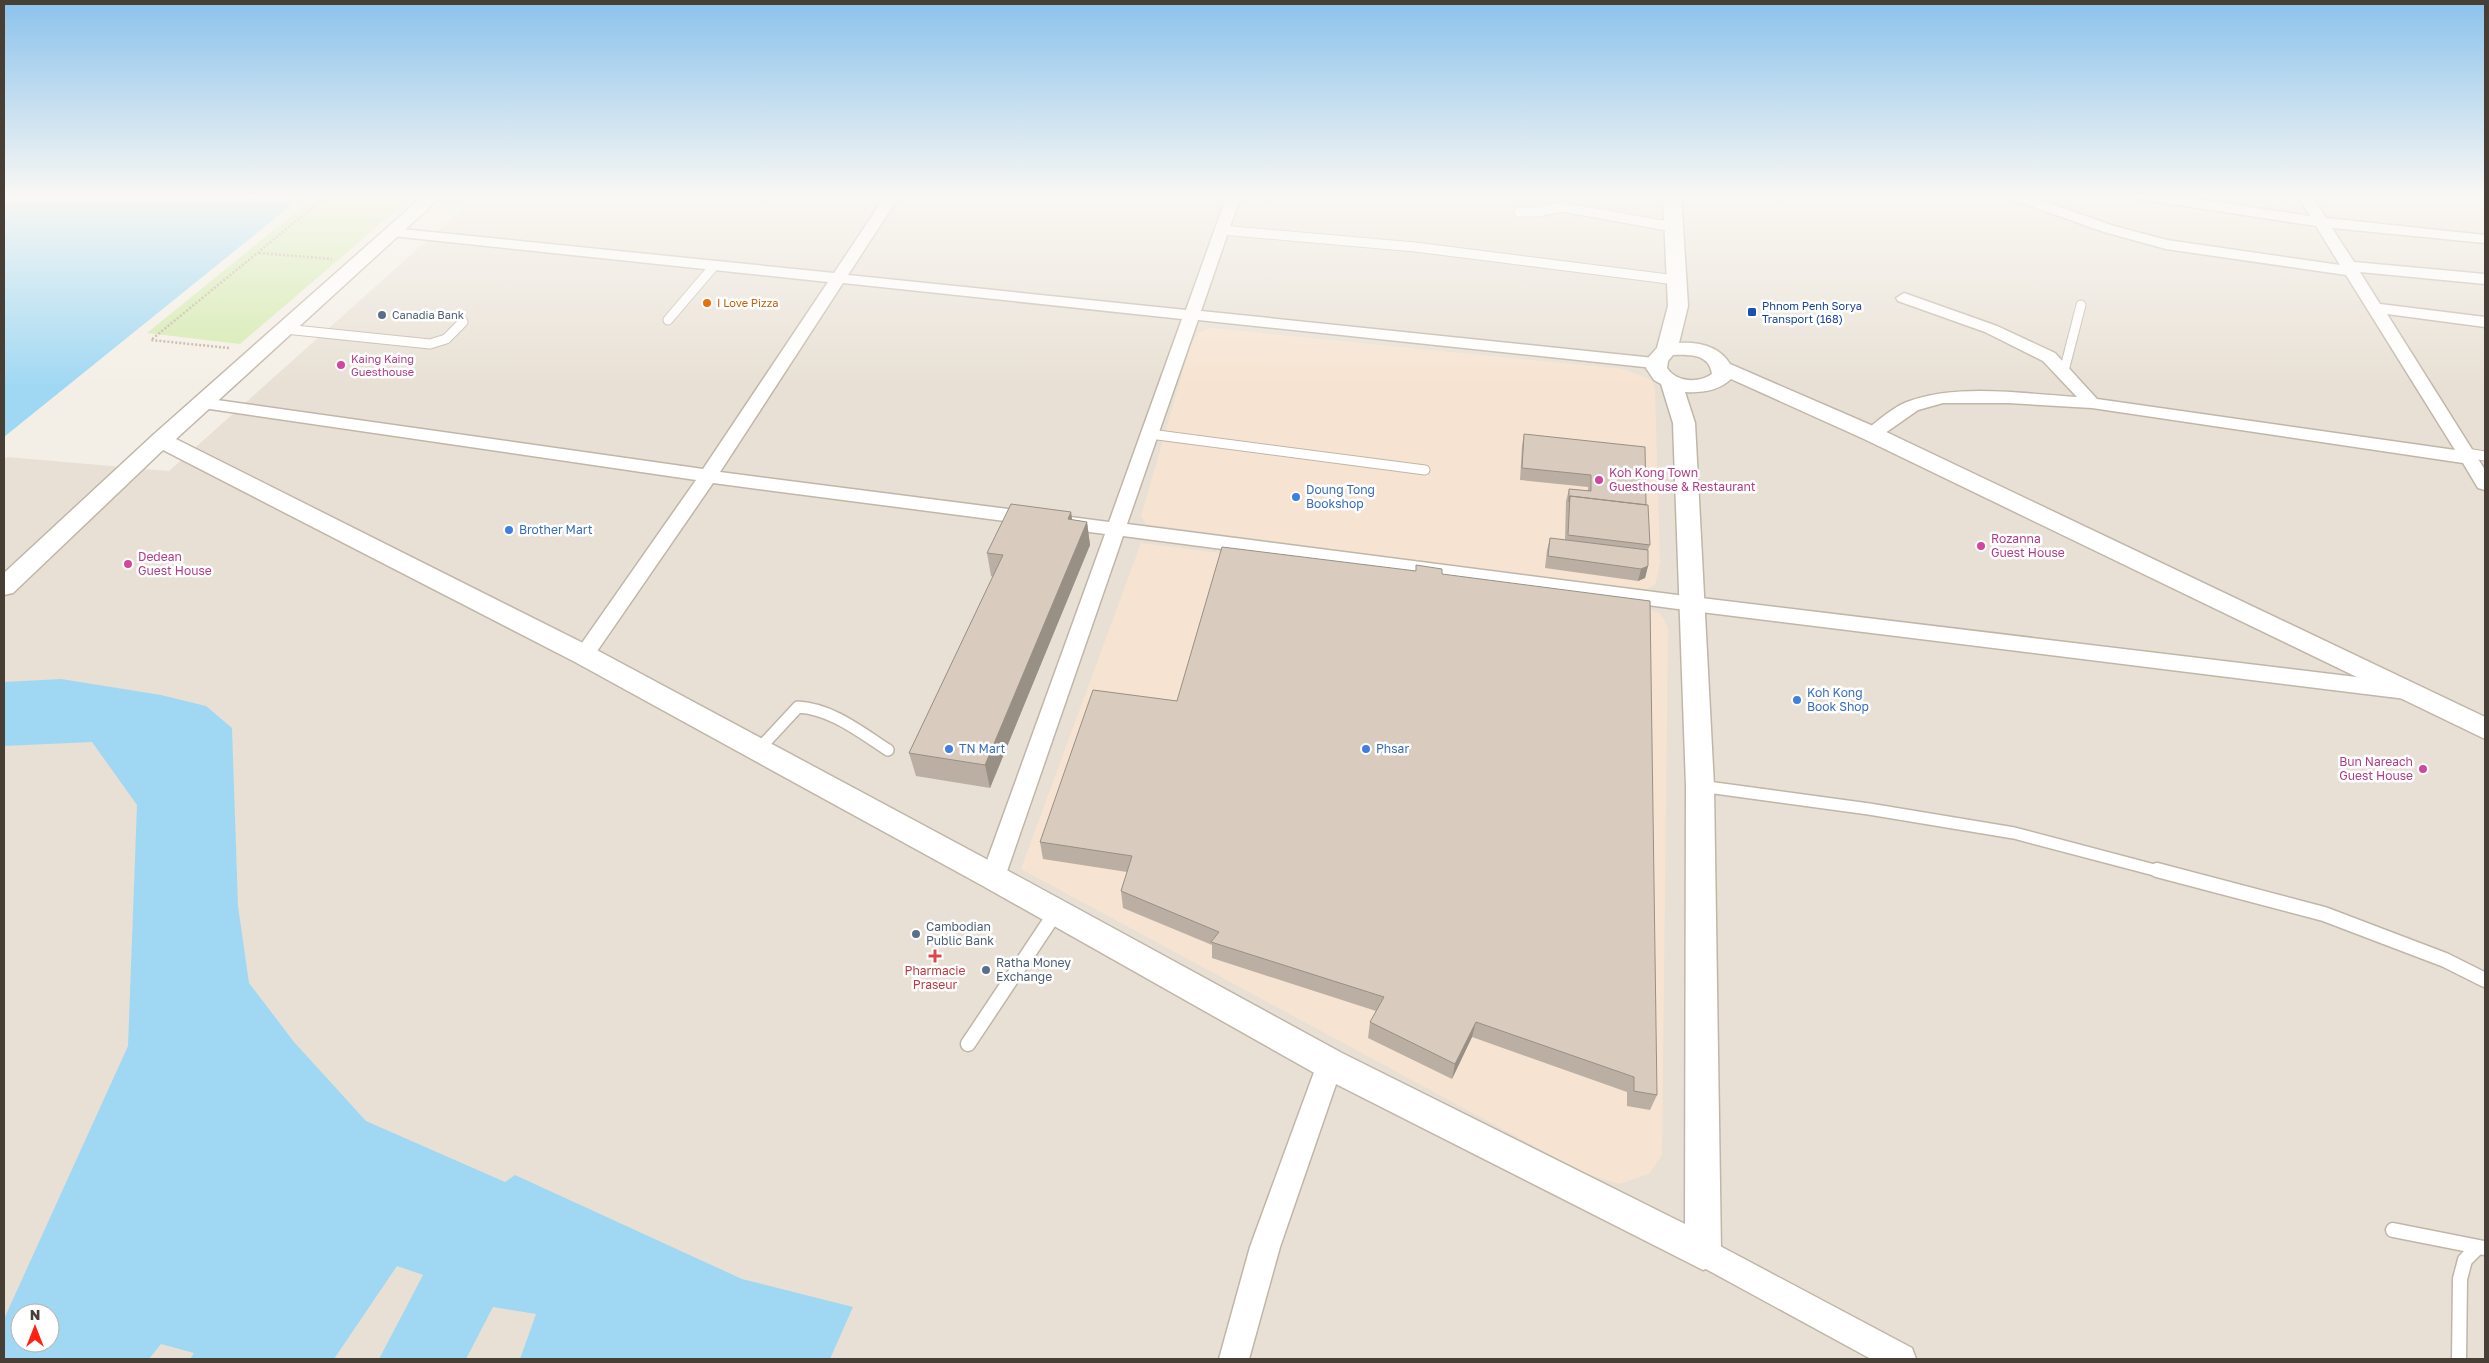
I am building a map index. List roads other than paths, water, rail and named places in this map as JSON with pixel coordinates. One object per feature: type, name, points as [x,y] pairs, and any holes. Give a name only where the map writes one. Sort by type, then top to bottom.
[{"type":"street","points":[[4,588],[161,440],[363,259]]},
{"type":"street","points":[[644,259],[1192,316],[1660,356],[1684,348],[1704,351],[1713,356],[1715,379],[1684,424]]},
{"type":"street","points":[[584,655],[708,476],[850,259]]},
{"type":"street","points":[[993,877],[1212,259]]},
{"type":"street","points":[[1675,259],[1678,306],[1656,370],[1671,382],[1686,386],[1715,379],[1765,386],[1872,434],[2485,729]]},
{"type":"street","points":[[2278,259],[2350,268],[2485,279]]},
{"type":"street","points":[[2344,259],[2473,456],[2485,484]]},
{"type":"street","points":[[1904,298],[2006,336],[2049,357],[2092,403]]},
{"type":"street","points":[[1678,306],[1704,351]]},
{"type":"street","points":[[2375,308],[2485,322]]},
{"type":"street","points":[[1671,382],[1684,424],[1700,786],[1703,1252]]},
{"type":"street","points":[[1872,434],[1912,406],[1943,398],[2008,398],[2092,403],[2473,456]]},
{"type":"street","points":[[203,403],[708,476],[1693,604],[2408,691]]},
{"type":"street","points":[[161,440],[584,655],[993,877],[1330,1064],[1703,1252],[1901,1359]]},
{"type":"street","points":[[1234,1359],[1265,1247],[1330,1064]]},
{"type":"lane","points":[[1507,259],[1676,280]]},
{"type":"lane","points":[[668,320],[714,266]]},
{"type":"lane","points":[[2064,371],[2081,305]]},
{"type":"lane","points":[[285,329],[430,344],[446,339],[463,322]]},
{"type":"lane","points":[[1150,434],[1425,470]]},
{"type":"lane","points":[[759,749],[798,707],[810,706],[888,750]]},
{"type":"lane","points":[[1700,786],[1869,809],[2014,833],[2324,914],[2445,960],[2485,980]]},
{"type":"lane","points":[[968,1044],[1056,912]]},
{"type":"lane","points":[[2393,1230],[2482,1248]]},
{"type":"lane","points":[[2459,1359],[2460,1279],[2465,1260],[2482,1248]]},
{"type":"water","points":[[4,259],[225,259],[4,437]]},
{"type":"water","points":[[61,679],[161,695],[206,706],[232,728],[238,906],[249,983],[294,1042],[366,1121],[505,1182],[515,1175],[742,1279],[853,1307],[830,1359],[520,1359],[536,1314],[493,1307],[466,1359],[379,1359],[423,1275],[397,1266],[334,1359],[190,1359],[194,1353],[161,1344],[149,1359],[4,1359],[4,1319],[10,1306],[10,1353],[60,1353],[60,1303],[11,1303],[128,1046],[137,805],[92,742],[4,746],[4,682]]},
{"type":"place","name":"I Love Pizza","points":[[707,303]]},
{"type":"place","name":"Phnom Penh Sorya Transport (168)","points":[[1752,312]]},
{"type":"place","name":"Canadia Bank","points":[[382,315]]},
{"type":"place","name":"Kaing Kaing Guesthouse","points":[[341,365]]},
{"type":"place","name":"Koh Kong Town Guesthouse & Restaurant","points":[[1599,480]]},
{"type":"place","name":"Doung Tong Bookshop","points":[[1296,497]]},
{"type":"place","name":"Brother Mart","points":[[509,530]]},
{"type":"place","name":"Rozanna Guest House","points":[[1981,546]]},
{"type":"place","name":"Dedean Guest House","points":[[128,564]]},
{"type":"place","name":"Koh Kong Book Shop","points":[[1797,700]]},
{"type":"place","name":"TN Mart","points":[[949,749]]},
{"type":"place","name":"Phsar","points":[[1366,749]]},
{"type":"place","name":"Bun Nareach Guest House","points":[[2423,769]]},
{"type":"place","name":"Cambodian Public Bank","points":[[916,934]]},
{"type":"place","name":"Pharmacie Praseur","points":[[935,956]]},
{"type":"place","name":"Ratha Money Exchange","points":[[986,970]]}]
